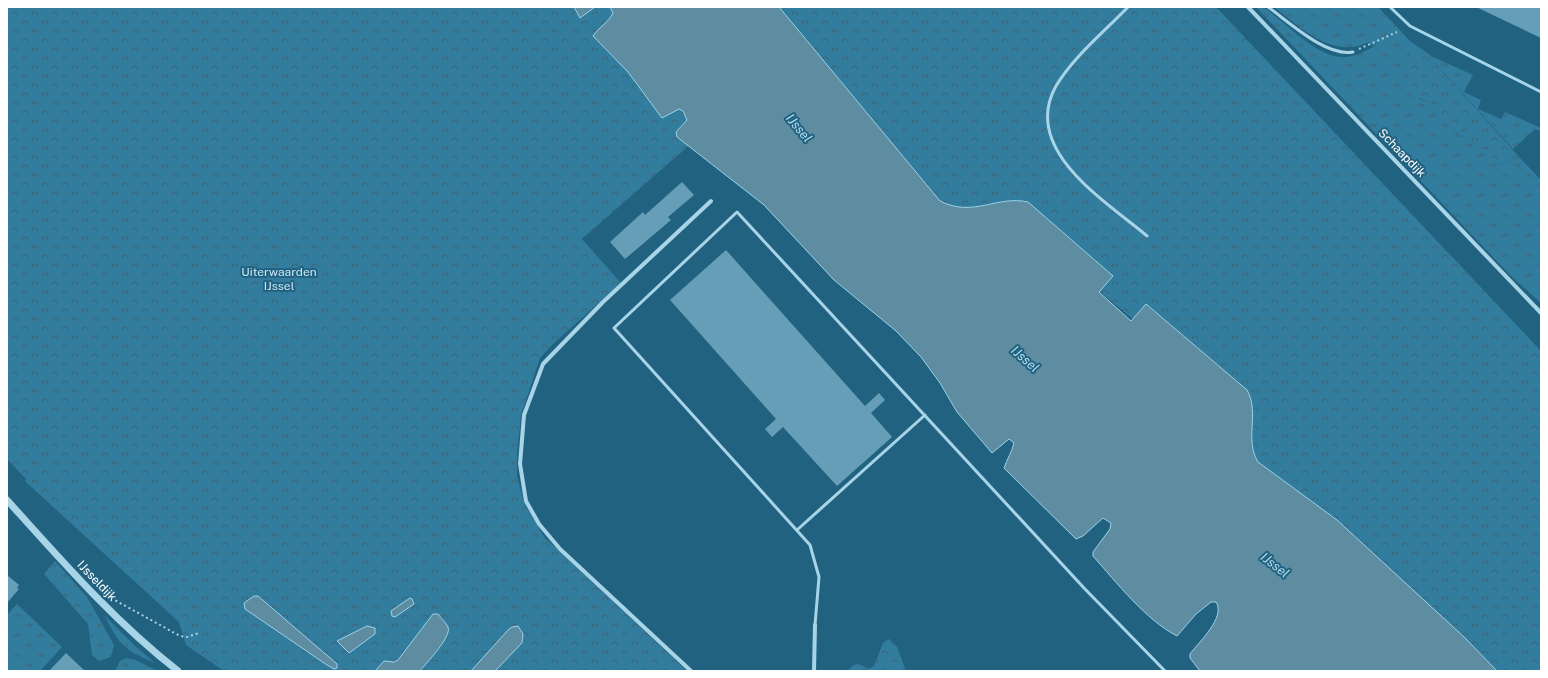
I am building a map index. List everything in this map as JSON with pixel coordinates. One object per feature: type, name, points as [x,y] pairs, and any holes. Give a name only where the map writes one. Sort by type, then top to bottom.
[{"type":"street","name":"Schaapdijk","points":[[1248,7],[1541,313]]},
{"type":"street","points":[[691,671],[560,549],[539,524],[526,500],[520,464],[524,415],[543,364],[598,307],[711,201]]},
{"type":"street","name":"IJsseldijk","points":[[7,500],[137,638],[178,671]]},
{"type":"street","points":[[814,671],[815,625]]},
{"type":"lane","points":[[1128,7],[1085,50],[1056,86],[1050,102],[1048,125],[1050,137],[1066,165],[1148,236]]},
{"type":"lane","points":[[1268,7],[1315,42],[1330,49],[1346,53],[1353,52]]},
{"type":"lane","points":[[1390,7],[1410,26],[1541,92]]},
{"type":"lane","points":[[815,625],[819,577],[810,545],[716,443],[614,328],[737,212],[1084,588],[1165,671]]},
{"type":"lane","points":[[797,530],[925,415]]},
{"type":"path","points":[[1353,52],[1397,32]]},
{"type":"path","points":[[94,594],[106,595],[180,636],[187,637],[199,633]]},
{"type":"green space","name":"Uiterwaarden IJssel","points":[[7,7],[612,7],[685,113],[687,120],[680,127],[680,131],[693,142],[582,239],[621,283],[553,344],[540,358],[521,415],[517,453],[517,476],[524,502],[544,537],[687,671],[224,671],[186,645],[179,622],[27,483],[25,481],[26,479],[7,459]]},
{"type":"green space","points":[[779,7],[1216,7],[1541,351],[1541,671],[1497,671],[1258,462],[1252,453],[1247,390],[1149,306],[1135,321],[1097,289],[1111,274],[1043,215],[995,204],[964,209],[952,207],[940,201]]},
{"type":"green space","points":[[1256,7],[1263,7],[1303,39],[1325,53],[1347,57],[1373,47],[1369,42],[1356,46],[1343,47],[1330,44],[1306,32],[1274,7],[1378,7],[1410,41],[1433,57],[1473,75],[1464,92],[1481,100],[1478,109],[1501,119],[1505,112],[1541,128],[1541,131],[1535,129],[1513,149],[1429,56],[1419,99],[1430,102],[1438,117],[1460,135],[1479,145],[1494,162],[1499,164],[1520,158],[1541,180],[1541,303],[1511,276]]},
{"type":"green space","points":[[1419,52],[1429,56],[1520,158],[1499,164],[1494,162],[1487,157],[1479,145],[1460,135],[1438,117],[1430,102],[1413,96],[1401,85],[1405,64],[1412,53]]},
{"type":"green space","points":[[55,561],[87,597],[114,645],[111,657],[99,661],[92,655],[88,624],[44,574]]},
{"type":"green space","points":[[17,604],[62,647],[40,671],[7,671],[7,615]]},
{"type":"green space","points":[[104,615],[134,645],[155,663],[129,650],[114,634]]},
{"type":"green space","points":[[889,639],[897,647],[906,671],[848,671],[852,666],[858,664],[869,669],[874,666],[883,643]]},
{"type":"green space","points":[[126,658],[135,660],[158,671],[115,671],[120,661]]},
{"type":"water","points":[[574,7],[595,7],[580,18]]},
{"type":"water","name":"IJssel","points":[[610,7],[779,7],[940,201],[952,206],[963,207],[974,207],[1006,201],[1028,202],[1113,276],[1099,292],[1131,321],[1146,304],[1247,390],[1251,399],[1253,417],[1252,444],[1258,462],[1337,520],[1464,637],[1497,671],[1200,671],[1190,658],[1190,654],[1215,622],[1218,608],[1216,602],[1211,602],[1196,614],[1177,636],[1165,629],[1143,611],[1093,556],[1093,552],[1110,529],[1111,523],[1103,518],[1083,536],[1076,539],[1004,468],[1014,443],[1009,439],[992,453],[957,412],[940,383],[921,357],[896,331],[834,280],[764,205],[677,137],[676,132],[687,120],[683,111],[679,109],[662,118],[628,72],[593,36],[613,13]]},
{"type":"water","points":[[254,596],[258,596],[337,664],[337,668],[334,669],[327,665],[245,609],[244,603]]},
{"type":"water","points":[[410,598],[414,604],[395,617],[392,616],[391,611]]},
{"type":"water","points":[[433,614],[438,614],[447,625],[448,631],[446,637],[433,656],[420,671],[375,671],[384,661],[394,662],[398,660]]},
{"type":"water","points":[[367,626],[375,628],[375,634],[349,653],[337,641]]},
{"type":"water","points":[[518,626],[523,634],[522,643],[495,671],[471,671],[508,630],[512,627]]},
{"type":"building","points":[[1476,7],[1541,7],[1541,38]]},
{"type":"building","points":[[682,182],[694,195],[668,217],[671,220],[625,259],[610,242],[643,212],[645,215]]},
{"type":"building","points":[[726,250],[865,406],[879,393],[885,400],[871,413],[892,437],[837,486],[783,427],[772,437],[765,429],[776,419],[670,300]]},
{"type":"building","points":[[7,575],[19,585],[17,588],[19,589],[7,603]]},
{"type":"building","points":[[66,653],[85,671],[49,671]]}]
